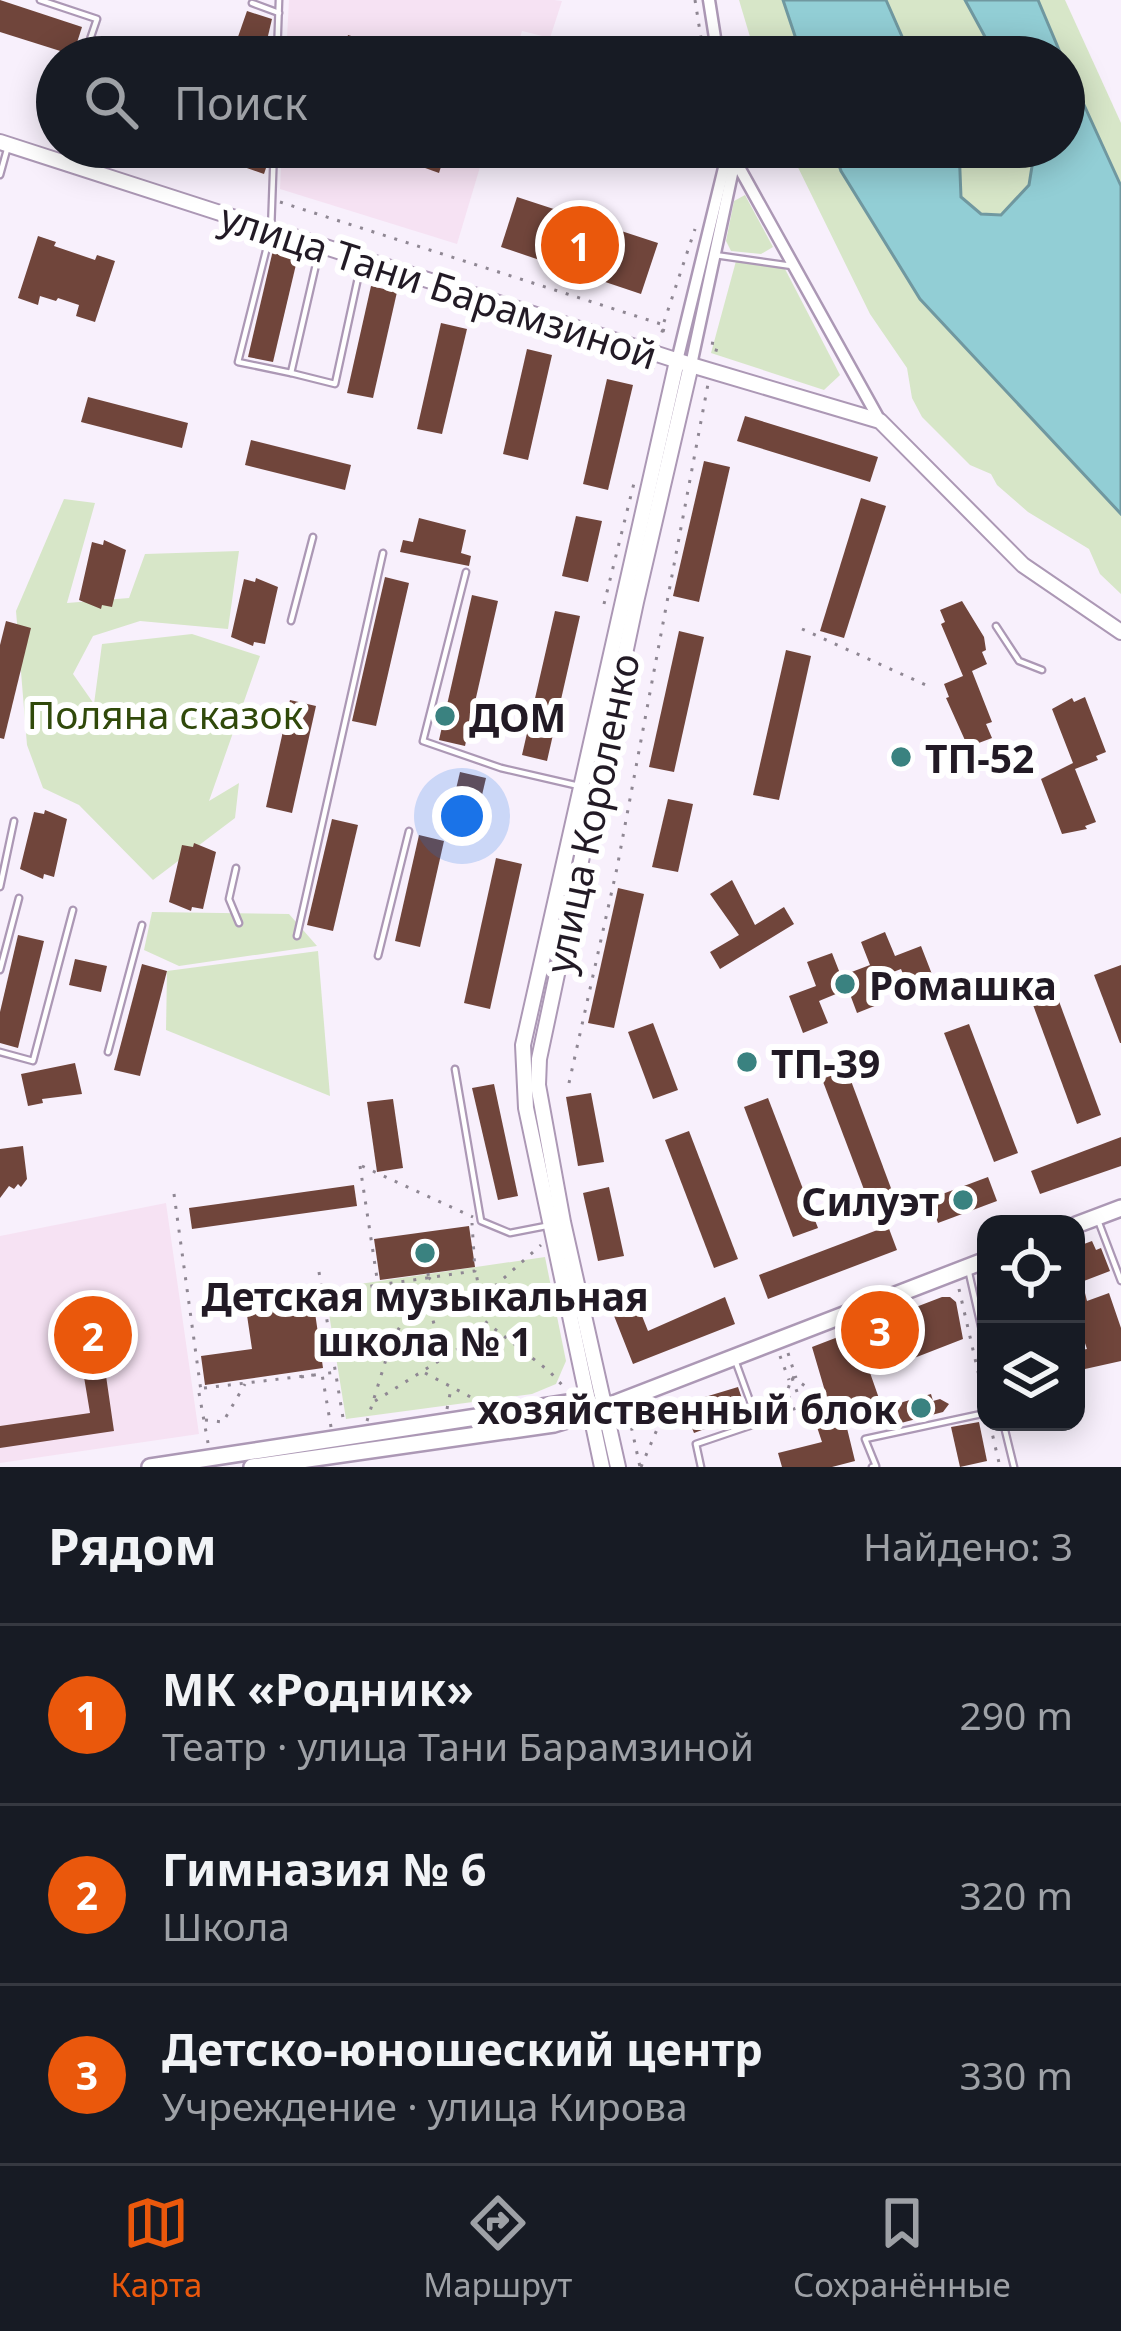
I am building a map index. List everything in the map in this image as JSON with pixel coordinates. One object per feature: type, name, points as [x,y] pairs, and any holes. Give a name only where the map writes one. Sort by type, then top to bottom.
[{"type":"main road","points":[[1085,1222],[1121,1208]]},
{"type":"main road","points":[[150,1467],[348,1446],[594,1407],[977,1264]]},
{"type":"main road","points":[[252,1467],[348,1446]]},
{"type":"street","points":[[709,0],[715,36]]},
{"type":"street","name":"улица Тани Барамзиной","points":[[4,143],[36,154]]},
{"type":"street","name":"улица Тани Барамзиной","points":[[79,168],[362,259],[654,362],[684,363],[880,421]]},
{"type":"street","name":"улица Короленко","points":[[684,363],[683,336],[727,168]]},
{"type":"street","name":"улица Короленко","points":[[602,1467],[594,1407],[554,1229],[539,1059],[588,789],[684,363],[716,255],[728,168]]},
{"type":"street","points":[[737,168],[880,421],[1023,565],[1121,632]]},
{"type":"street","name":"улица Короленко","points":[[594,1407],[618,1467]]},
{"type":"lane","points":[[40,0],[97,19],[91,36]]},
{"type":"lane","points":[[278,36],[280,0]]},
{"type":"lane","points":[[252,3],[279,13]]},
{"type":"lane","points":[[0,175],[4,143]]},
{"type":"lane","points":[[273,168],[271,232],[238,362],[335,384],[362,259]]},
{"type":"lane","points":[[291,373],[320,246]]},
{"type":"lane","points":[[716,255],[792,266]]},
{"type":"lane","points":[[291,622],[313,537]]},
{"type":"lane","points":[[297,936],[383,553]]},
{"type":"lane","points":[[466,572],[424,741],[501,768],[588,789]]},
{"type":"lane","points":[[996,626],[1018,661],[1042,670]]},
{"type":"lane","points":[[0,887],[14,821]]},
{"type":"lane","points":[[378,956],[410,831]]},
{"type":"lane","points":[[236,868],[229,899],[238,923]]},
{"type":"lane","points":[[0,970],[19,898]]},
{"type":"lane","points":[[0,1052],[33,1061],[73,910]]},
{"type":"lane","points":[[108,1052],[142,926]]},
{"type":"lane","points":[[454,1069],[482,1221],[510,1233],[554,1229]]},
{"type":"lane","points":[[1097,1217],[1121,1281]]},
{"type":"lane","points":[[968,1267],[980,1323]]},
{"type":"lane","points":[[701,1467],[696,1444],[758,1424],[734,1357]]},
{"type":"lane","points":[[872,1467],[877,1466],[865,1438],[977,1411]]},
{"type":"lane","points":[[1005,1431],[1014,1467]]},
{"type":"path","points":[[695,0],[701,36]]},
{"type":"path","points":[[272,200],[664,325]]},
{"type":"path","points":[[654,362],[697,223]]},
{"type":"path","points":[[466,308],[654,362],[661,372],[658,383]]},
{"type":"path","points":[[569,1083],[617,868],[718,344]]},
{"type":"path","points":[[604,604],[638,470]]},
{"type":"path","points":[[802,629],[928,686]]},
{"type":"path","points":[[378,1286],[360,1166],[482,1221]]},
{"type":"path","points":[[174,1194],[209,1448]]},
{"type":"path","points":[[472,1216],[485,1326]]},
{"type":"path","points":[[467,1310],[554,1229]]},
{"type":"path","points":[[323,1294],[476,1271]]},
{"type":"path","points":[[319,1272],[348,1446]]},
{"type":"path","points":[[429,1276],[562,1386]]},
{"type":"path","points":[[429,1276],[432,1317],[444,1358]]},
{"type":"path","points":[[366,1424],[392,1340],[429,1276]]},
{"type":"path","points":[[327,1318],[378,1286]]},
{"type":"path","points":[[958,1287],[977,1370]]},
{"type":"path","points":[[374,1402],[485,1326]]},
{"type":"path","points":[[780,1361],[783,1373],[792,1380],[809,1395],[810,1404],[791,1406],[792,1380],[796,1368],[791,1357]]},
{"type":"path","points":[[201,1390],[336,1372]]},
{"type":"path","points":[[423,1372],[488,1406]]},
{"type":"path","points":[[322,1374],[332,1429]]},
{"type":"path","points":[[301,1377],[313,1375]]},
{"type":"path","points":[[792,1380],[802,1405]]},
{"type":"path","points":[[204,1420],[223,1422],[246,1382]]},
{"type":"path","points":[[446,1412],[452,1387]]},
{"type":"path","points":[[641,1467],[671,1397]]},
{"type":"path","points":[[629,1414],[641,1467]]},
{"type":"path","points":[[992,1431],[1000,1467]]},
{"type":"shaded area","points":[[289,0],[562,1],[551,36],[522,31],[520,36],[287,36]]},
{"type":"shaded area","points":[[281,168],[480,168],[457,244],[280,189]]},
{"type":"shaded area","points":[[166,1203],[199,1434],[0,1463],[0,1236]]},
{"type":"green space","points":[[739,0],[783,0],[795,36],[750,36]]},
{"type":"green space","points":[[886,0],[965,0],[985,36],[902,36]]},
{"type":"green space","points":[[1038,0],[1065,0],[1081,36],[1054,36]]},
{"type":"green space","points":[[1085,44],[1121,123],[1121,186],[1085,105]]},
{"type":"green space","points":[[798,168],[840,168],[920,299],[1121,514],[1121,594],[1100,574],[1089,549],[1028,512],[991,474],[970,465],[922,417],[912,398],[907,368],[870,314]]},
{"type":"green space","points":[[960,168],[1032,168],[1029,185],[1001,216],[981,214],[961,197]]},
{"type":"green space","points":[[745,195],[773,247],[761,254],[731,251],[726,241],[734,201]]},
{"type":"green space","points":[[736,261],[785,269],[840,375],[824,390],[711,353]]},
{"type":"green space","name":"Поляна сказок","points":[[64,499],[95,503],[67,603],[129,598],[145,554],[239,551],[228,629],[140,621],[93,636],[73,674],[94,704],[102,644],[192,634],[260,656],[209,801],[239,783],[235,818],[153,880],[79,805],[43,788],[27,745],[16,611]]},
{"type":"green space","points":[[152,912],[289,914],[317,946],[179,966],[144,950]]},
{"type":"green space","points":[[318,951],[330,1096],[166,1030],[167,971]]},
{"type":"green space","points":[[545,1257],[566,1361],[556,1384],[532,1394],[346,1419],[325,1289]]},
{"type":"water","points":[[783,0],[886,0],[902,36],[795,36]]},
{"type":"water","points":[[965,0],[1038,0],[1053,36],[985,36]]},
{"type":"water","points":[[1085,107],[1121,186],[1121,514],[920,299],[840,168],[960,168],[961,197],[981,214],[1001,215],[1029,185],[1032,168],[1085,168]]},
{"type":"building","points":[[0,0],[82,27],[79,36],[36,36],[36,43],[0,32]]},
{"type":"building","points":[[247,11],[272,19],[268,36],[238,36]]},
{"type":"building","points":[[517,197],[658,243],[641,294],[501,247]]},
{"type":"building","points":[[38,236],[95,260],[97,255],[115,261],[95,322],[76,316],[79,305],[58,298],[40,296],[38,305],[18,298]]},
{"type":"building","points":[[273,250],[298,256],[273,362],[248,357]]},
{"type":"building","points":[[371,286],[397,292],[373,398],[347,393]]},
{"type":"building","points":[[441,323],[467,329],[442,434],[417,429]]},
{"type":"building","points":[[527,349],[552,355],[528,460],[503,454]]},
{"type":"building","points":[[607,379],[633,385],[608,490],[583,484]]},
{"type":"building","points":[[88,397],[188,423],[182,448],[81,422]]},
{"type":"building","points":[[745,416],[878,457],[870,482],[737,441]]},
{"type":"building","points":[[251,440],[351,465],[345,490],[245,465]]},
{"type":"building","points":[[704,461],[730,467],[699,602],[673,596]]},
{"type":"building","points":[[861,498],[886,506],[844,638],[820,631]]},
{"type":"building","points":[[576,516],[602,521],[588,582],[562,576]]},
{"type":"building","points":[[419,518],[466,530],[461,553],[471,556],[469,566],[400,552],[403,540],[413,542]]},
{"type":"building","points":[[104,540],[126,550],[112,607],[102,605],[101,609],[79,600],[92,542],[103,545]]},
{"type":"building","points":[[385,577],[409,583],[376,726],[352,721]]},
{"type":"building","points":[[256,578],[278,587],[265,644],[254,642],[253,646],[231,637],[244,579],[255,582]]},
{"type":"building","points":[[472,595],[498,601],[465,746],[439,740]]},
{"type":"building","points":[[962,601],[984,637],[986,650],[982,652],[987,664],[972,671],[992,722],[986,724],[992,738],[968,747],[946,698],[944,684],[963,676],[941,624],[945,622],[940,610]]},
{"type":"building","points":[[555,611],[580,616],[547,761],[522,755]]},
{"type":"building","points":[[6,621],[31,628],[4,739],[0,738],[0,645]]},
{"type":"building","points":[[679,631],[704,637],[674,772],[649,767]]},
{"type":"building","points":[[786,650],[811,656],[779,800],[753,795]]},
{"type":"building","points":[[1085,697],[1106,752],[1075,769],[1096,822],[1087,829],[1062,834],[1041,779],[1073,763],[1052,709]]},
{"type":"building","points":[[290,700],[316,706],[292,813],[266,807]]},
{"type":"building","points":[[460,772],[486,778],[475,825],[449,819]]},
{"type":"building","points":[[668,799],[693,804],[678,872],[652,867]]},
{"type":"building","points":[[45,810],[67,819],[54,877],[44,874],[43,879],[20,869],[34,812],[44,814]]},
{"type":"building","points":[[332,819],[358,825],[333,931],[307,925]]},
{"type":"building","points":[[419,835],[444,841],[420,947],[395,941]]},
{"type":"building","points":[[194,843],[216,852],[203,909],[192,907],[191,911],[169,902],[182,845],[193,847]]},
{"type":"building","points":[[496,858],[522,864],[490,1009],[464,1003]]},
{"type":"building","points":[[732,880],[755,925],[784,907],[794,924],[720,969],[710,952],[739,935],[710,894]]},
{"type":"building","points":[[618,888],[644,894],[614,1028],[588,1023]]},
{"type":"building","name":"Ромашка","points":[[885,932],[895,956],[921,946],[935,982],[910,992],[901,969],[872,980],[882,1003],[857,1013],[848,989],[819,1001],[828,1023],[803,1033],[789,996],[816,986],[807,962],[832,953],[841,976],[870,965],[861,942]]},
{"type":"building","points":[[18,935],[44,941],[18,1048],[0,1043],[0,1012]]},
{"type":"building","points":[[75,959],[107,966],[101,992],[69,985]]},
{"type":"building","points":[[142,964],[167,971],[140,1076],[114,1070]]},
{"type":"building","points":[[1121,965],[1121,1043],[1120,1043],[1094,975]]},
{"type":"building","points":[[1053,985],[1101,1115],[1077,1124],[1029,994]]},
{"type":"building","points":[[653,1023],[678,1090],[653,1099],[628,1032]]},
{"type":"building","points":[[969,1024],[1018,1153],[994,1162],[944,1033]]},
{"type":"building","points":[[75,1063],[82,1094],[42,1099],[43,1103],[28,1106],[21,1074]]},
{"type":"building","points":[[847,1070],[895,1199],[871,1208],[822,1079]]},
{"type":"building","points":[[494,1084],[518,1196],[498,1200],[472,1088]]},
{"type":"building","points":[[591,1093],[604,1162],[578,1166],[566,1097]]},
{"type":"building","points":[[768,1098],[818,1228],[793,1237],[744,1107]]},
{"type":"building","points":[[393,1099],[403,1168],[377,1172],[367,1102]]},
{"type":"building","points":[[689,1131],[738,1259],[714,1268],[665,1140]]},
{"type":"building","points":[[1121,1137],[1121,1166],[1040,1194],[1031,1171]]},
{"type":"building","points":[[23,1146],[27,1179],[21,1187],[9,1186],[0,1198],[0,1149]]},
{"type":"building","name":"Силуэт","points":[[988,1177],[997,1201],[938,1223],[929,1199]]},
{"type":"building","points":[[354,1185],[357,1206],[192,1229],[189,1208]]},
{"type":"building","points":[[609,1187],[624,1256],[598,1261],[583,1193]]},
{"type":"building","name":"Детская музыкальная школа № 1","points":[[469,1226],[475,1267],[380,1280],[374,1239]]},
{"type":"building","points":[[888,1226],[897,1250],[768,1299],[759,1275]]},
{"type":"building","points":[[1092,1241],[1096,1250],[1101,1248],[1110,1271],[1085,1281],[1085,1244]]},
{"type":"building","points":[[311,1285],[323,1368],[205,1385],[201,1356],[252,1349],[244,1295]]},
{"type":"building","points":[[631,1288],[648,1331],[725,1297],[735,1324],[633,1364],[607,1298]]},
{"type":"building","points":[[1085,1293],[1087,1301],[1109,1293],[1121,1328],[1121,1361],[1085,1369]]},
{"type":"building","points":[[942,1297],[956,1302],[963,1339],[891,1367],[888,1360],[868,1367],[882,1407],[845,1420],[855,1461],[832,1467],[782,1467],[778,1453],[822,1442],[815,1421],[832,1415],[812,1347]]},
{"type":"building","points":[[104,1362],[114,1431],[0,1448],[0,1426],[90,1413],[82,1365]]},
{"type":"building","points":[[738,1387],[747,1413],[694,1433],[684,1408]]},
{"type":"building","name":"хозяйственный блок","points":[[931,1394],[933,1401],[949,1404],[943,1412],[901,1423],[896,1404]]},
{"type":"building","points":[[977,1422],[987,1461],[960,1467],[951,1427]]},
{"type":"place","name":"МК «Родник»","points":[[580,245]]},
{"type":"place","name":"ДОМ","points":[[445,716]]},
{"type":"place","name":"ТП-52","points":[[901,757]]},
{"type":"place","name":"Ромашка","points":[[845,984]]},
{"type":"place","name":"ТП-39","points":[[747,1062]]},
{"type":"place","name":"Силуэт","points":[[963,1200]]},
{"type":"place","name":"Детская музыкальная школа № 1","points":[[425,1253]]},
{"type":"place","name":"Детско-юношеский центр","points":[[880,1330]]},
{"type":"place","name":"Гимназия № 6","points":[[93,1335]]},
{"type":"place","name":"хозяйственный блок","points":[[921,1408]]}]
